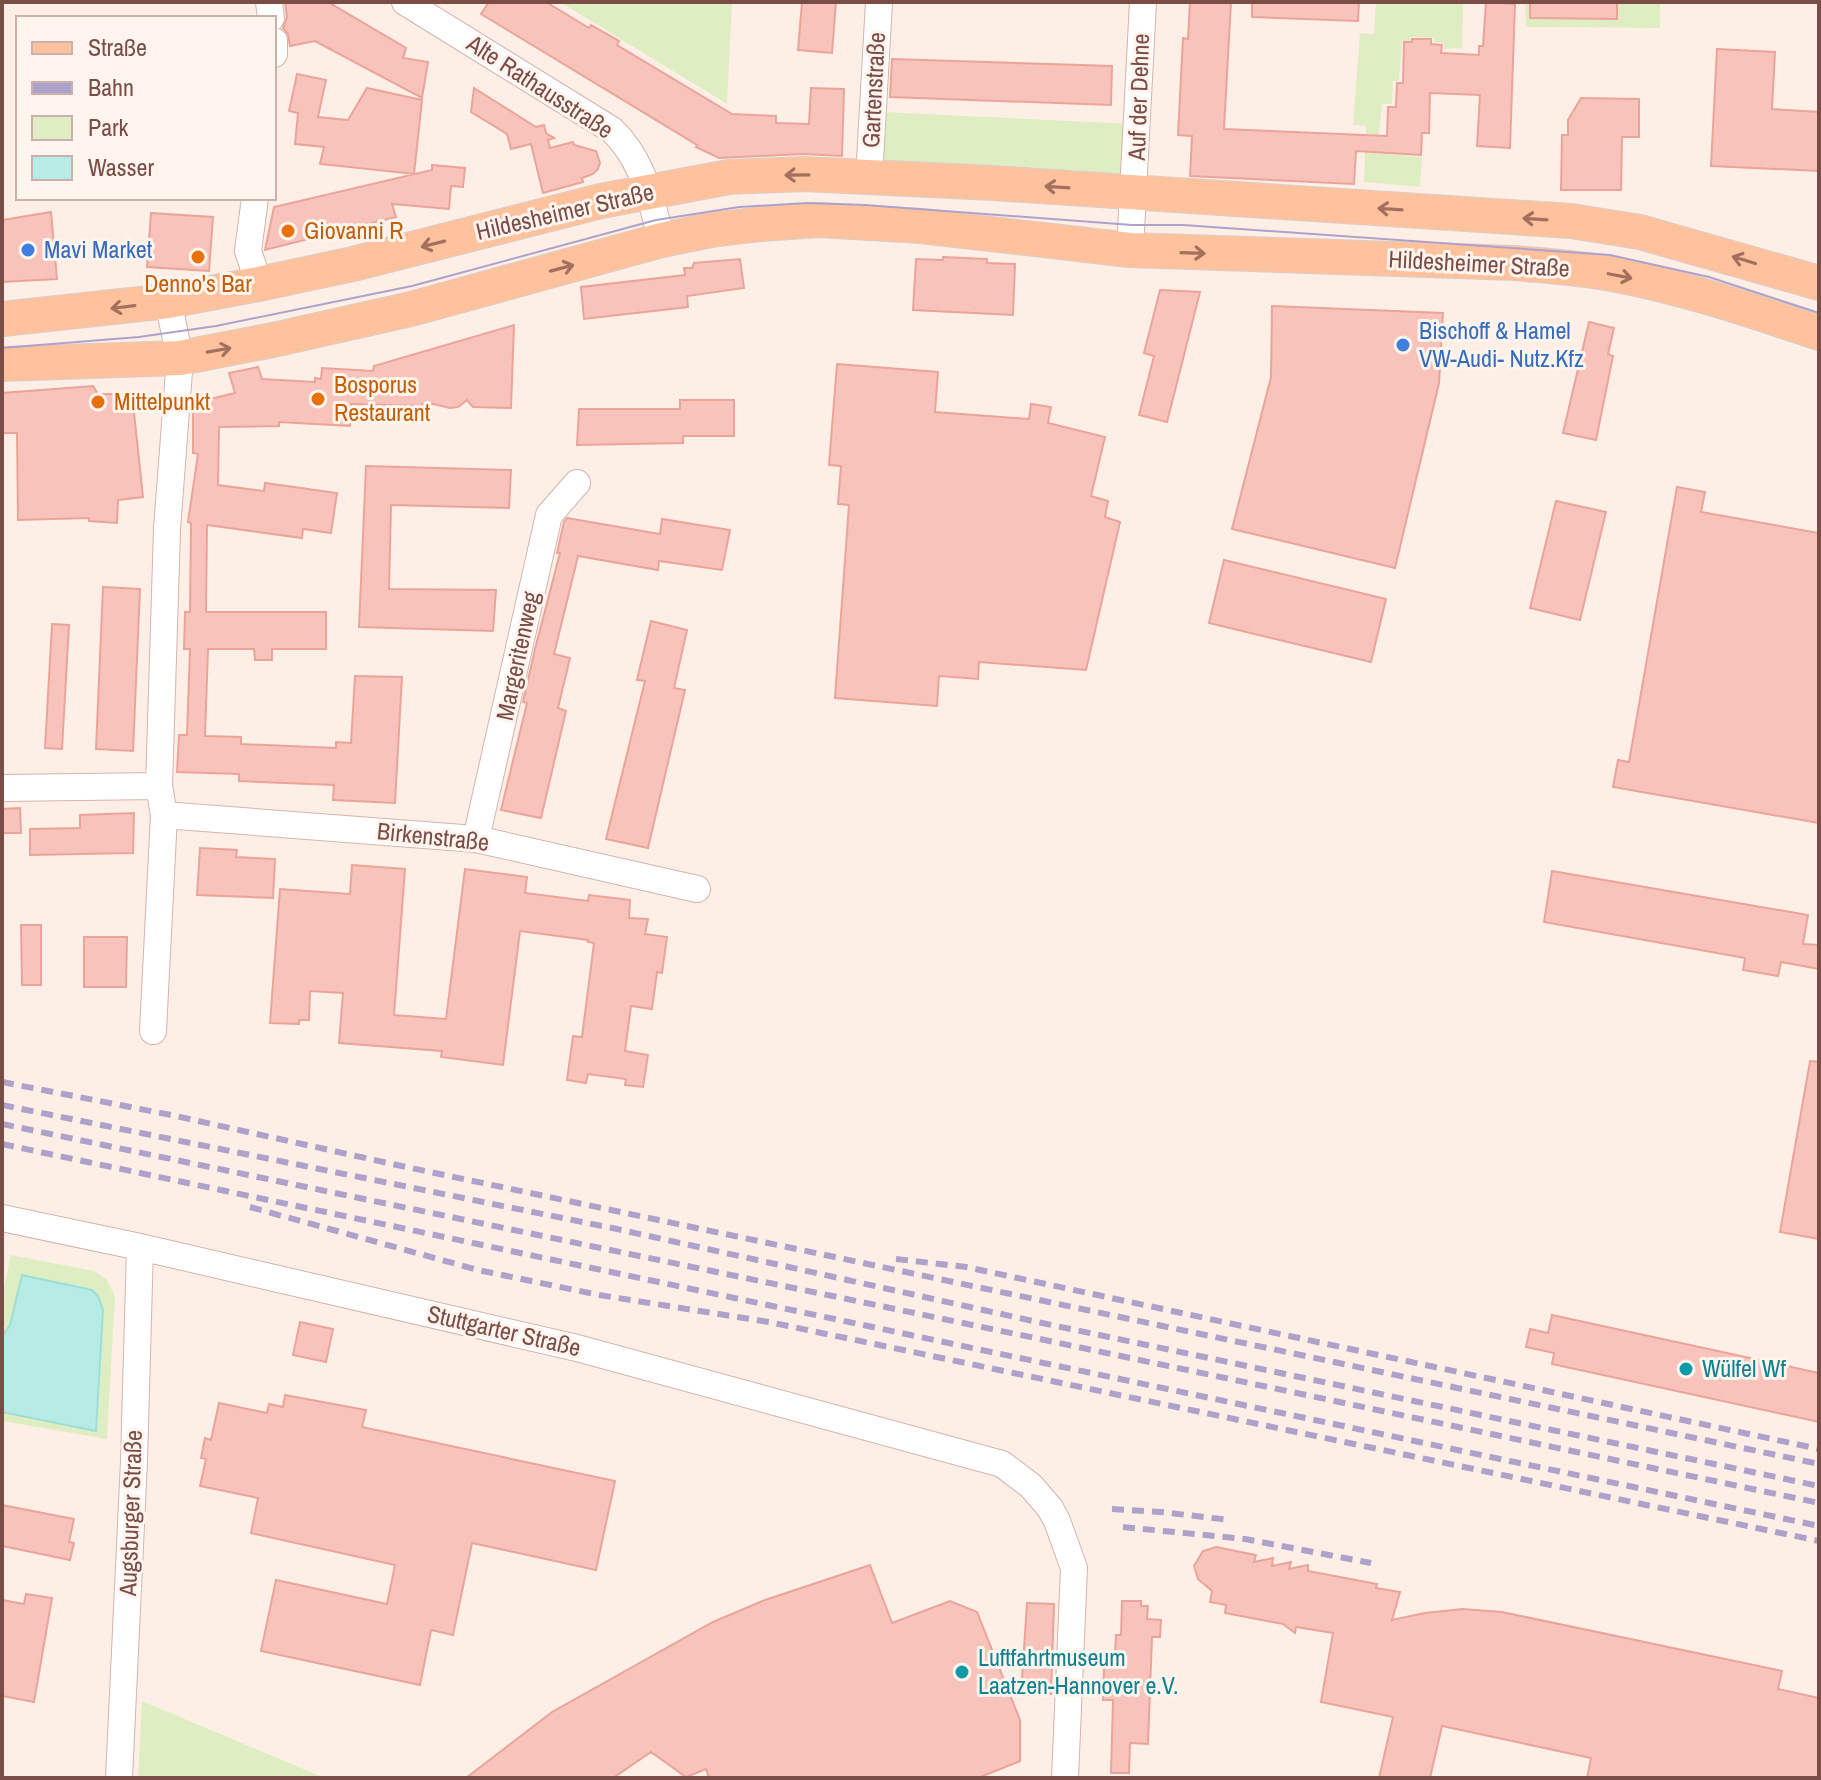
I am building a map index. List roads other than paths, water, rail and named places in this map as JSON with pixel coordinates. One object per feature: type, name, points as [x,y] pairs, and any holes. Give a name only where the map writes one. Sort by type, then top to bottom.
[{"type":"main road","name":"Hildesheimer Straße","points":[[2,319],[168,301],[353,264],[649,191],[729,177],[804,174],[1135,191],[1571,221],[1640,232],[1819,283]]},
{"type":"main road","name":"Hildesheimer Straße","points":[[2,364],[180,358],[411,309],[662,240],[723,228],[819,220],[921,226],[1130,250],[1515,263],[1565,268],[1650,282],[1819,333]]},
{"type":"street","name":"Alte Rathausstraße","points":[[405,2],[612,130],[629,147],[649,191],[662,240]]},
{"type":"street","name":"Gartenstraße","points":[[869,178],[879,2]]},
{"type":"street","name":"Auf der Dehne","points":[[1135,191],[1143,2]]},
{"type":"street","points":[[1130,250],[1135,191]]},
{"type":"street","points":[[255,200],[248,251],[259,284]]},
{"type":"street","points":[[153,1031],[164,815],[159,786],[167,529],[180,358],[168,301]]},
{"type":"street","name":"Margeritenweg","points":[[476,839],[549,515],[577,483]]},
{"type":"street","points":[[2,788],[159,786]]},
{"type":"street","name":"Birkenstraße","points":[[164,815],[476,839],[697,889]]},
{"type":"street","name":"Stuttgarter Straße","points":[[2,1218],[577,1348],[1002,1464],[1031,1486],[1050,1508],[1074,1568],[1065,1778]]},
{"type":"street","name":"Augsburger Straße","points":[[119,1778],[134,1461],[140,1247]]},
{"type":"water","points":[[22,1275],[92,1290],[98,1296],[103,1310],[96,1431],[2,1412],[2,1337],[10,1325]]},
{"type":"tram line","points":[[2,348],[139,337],[216,326],[412,286],[656,220],[739,207],[807,203],[1610,255],[1709,277],[1819,313]]},
{"type":"railway","points":[[2,1082],[171,1115],[1819,1464]]},
{"type":"railway","points":[[2,1105],[617,1229],[1042,1323],[1819,1486]]},
{"type":"railway","points":[[2,1124],[1819,1503]]},
{"type":"railway","points":[[2,1144],[1819,1526]]},
{"type":"railway","points":[[250,1207],[478,1270],[599,1295],[769,1322],[1819,1541]]},
{"type":"railway","points":[[896,1259],[966,1267],[1819,1449]]},
{"type":"railway","points":[[1112,1509],[1230,1520]]},
{"type":"railway","points":[[1123,1527],[1245,1539],[1371,1563]]},
{"type":"place","name":"Giovanni R","points":[[288,231]]},
{"type":"place","name":"Mavi Market","points":[[28,250]]},
{"type":"place","name":"Denno's Bar","points":[[198,257]]},
{"type":"place","name":"Bischoff & Hamel VW-Audi- Nutz.Kfz","points":[[1403,345]]},
{"type":"place","name":"Bosporus Restaurant","points":[[318,399]]},
{"type":"place","name":"Mittelpunkt","points":[[98,402]]},
{"type":"place","name":"Wülfel Wf","points":[[1686,1369]]},
{"type":"place","name":"Luftfahrtmuseum Laatzen-Hannover e.V.","points":[[962,1672]]}]
